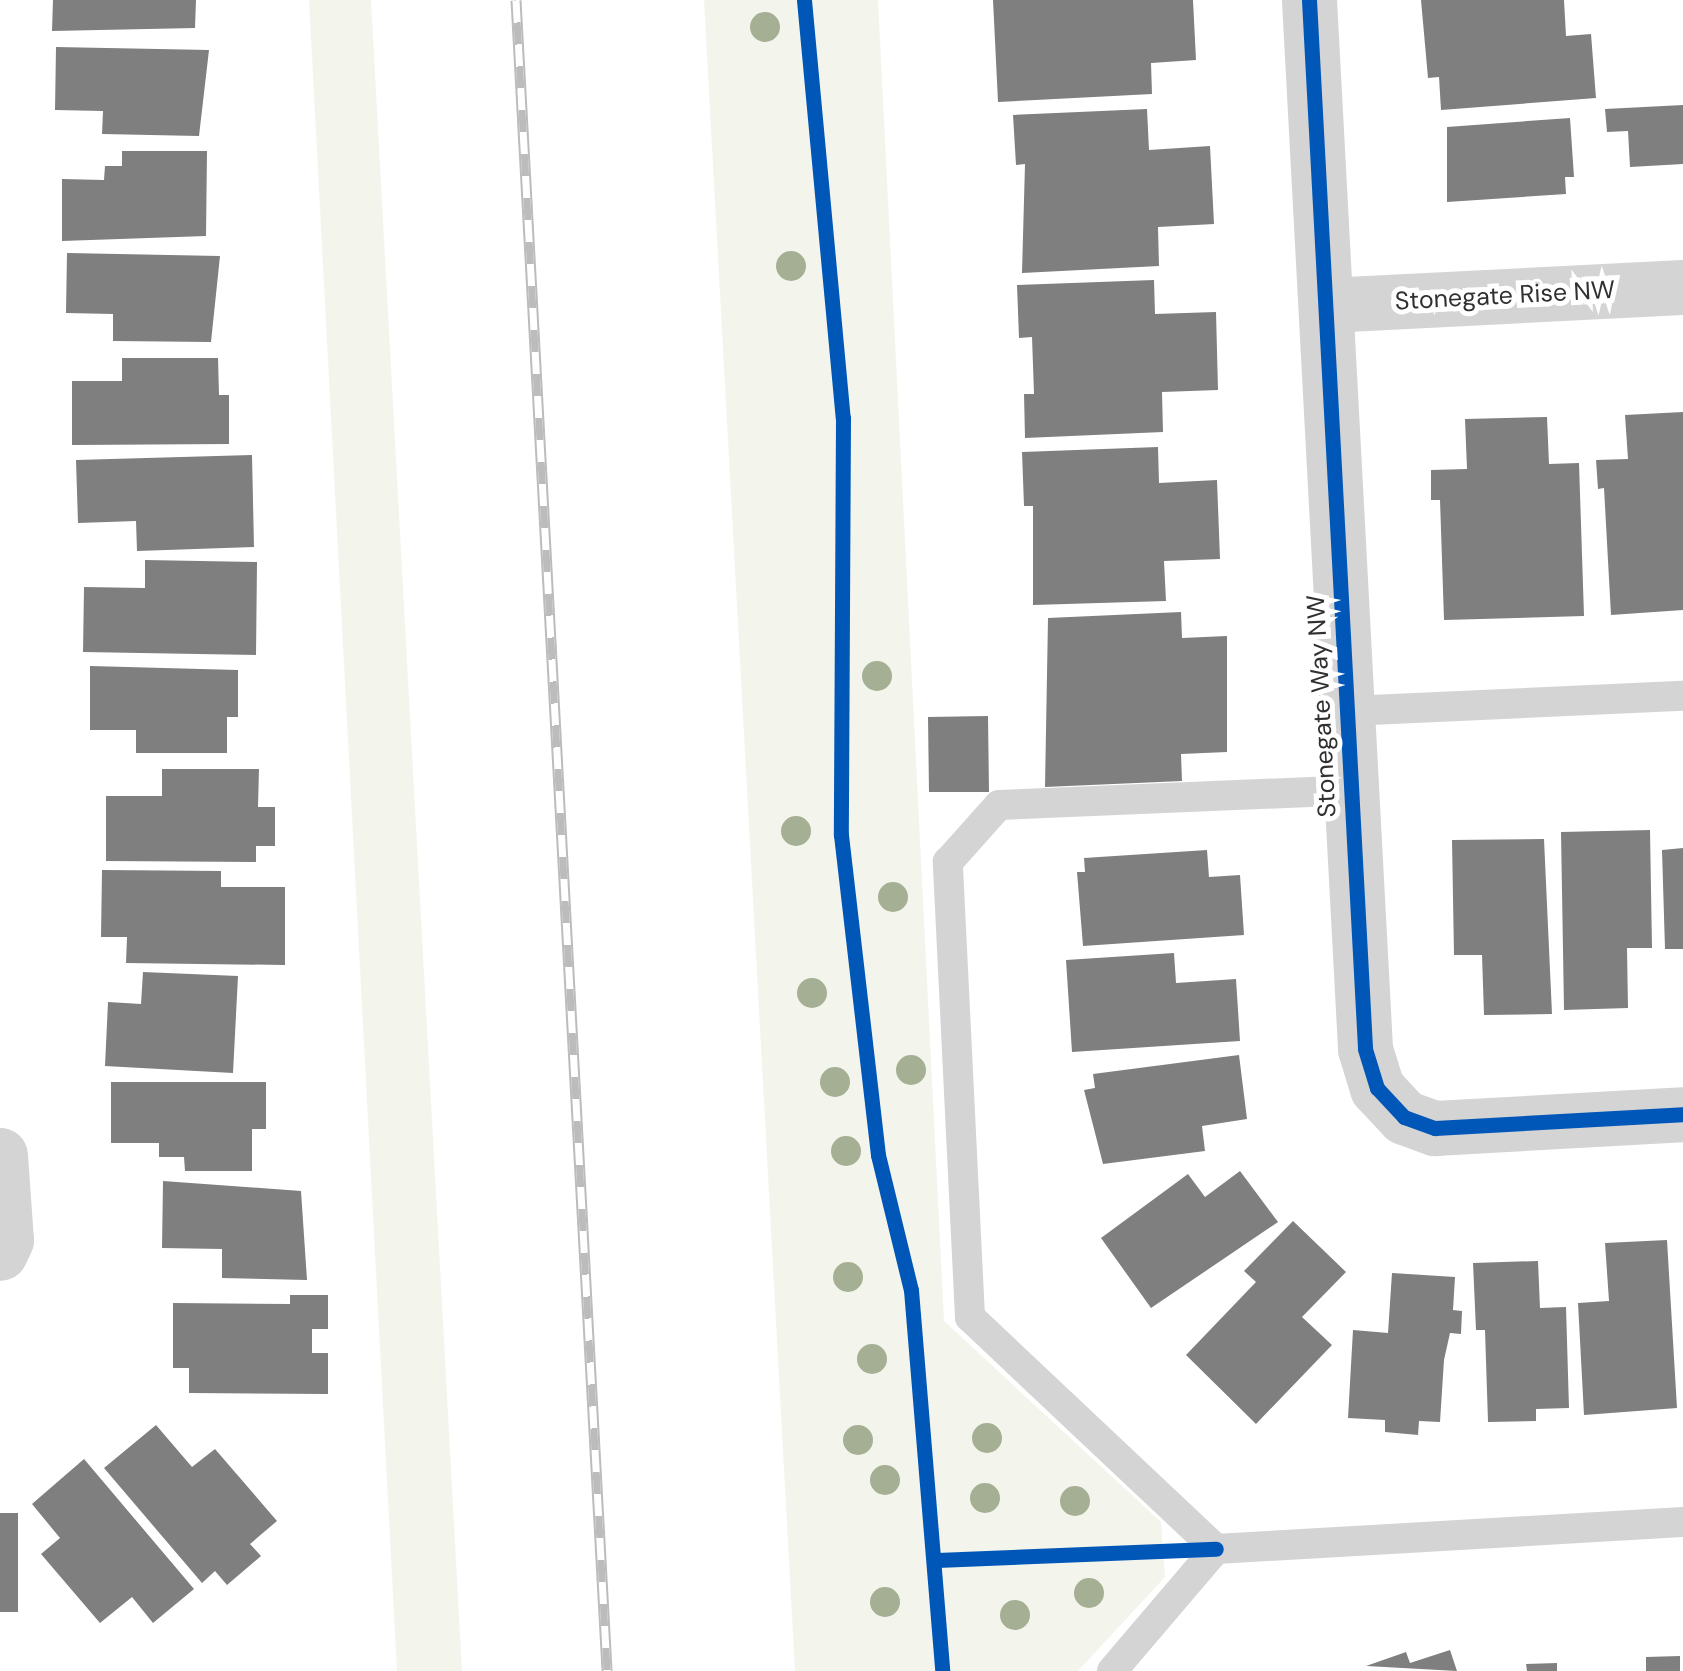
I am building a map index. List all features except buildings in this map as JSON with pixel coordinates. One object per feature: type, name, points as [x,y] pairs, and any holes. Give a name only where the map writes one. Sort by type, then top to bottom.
[{"type":"street","name":"Stonegate Way NW","points":[[1308,0],[1365,1049],[1377,1088],[1404,1118],[1435,1128],[1683,1114]]},
{"type":"street","name":"Stonegate Rise NW","points":[[1327,305],[1683,287]]},
{"type":"street","points":[[0,1155],[6,1240],[0,1253]]},
{"type":"lane","points":[[1348,711],[1683,696]]},
{"type":"lane","points":[[1216,1549],[970,1317],[948,862],[999,805],[1352,790]]},
{"type":"lane","points":[[1112,1671],[1216,1549],[1683,1522]]},
{"type":"shaded area","points":[[309,0],[371,0],[462,1671],[397,1671]]},
{"type":"shaded area","points":[[704,0],[878,0],[944,1321],[1161,1522],[1165,1577],[1078,1671],[795,1671]]},
{"type":"railway","points":[[516,0],[607,1671]]},
{"type":"cycle path","points":[[804,0],[843,418],[841,835],[878,1155],[911,1290],[942,1671]]},
{"type":"cycle path","points":[[1309,0],[1365,1049],[1377,1088],[1404,1117],[1435,1128],[1683,1114]]},
{"type":"cycle path","points":[[937,1560],[1216,1549]]}]
